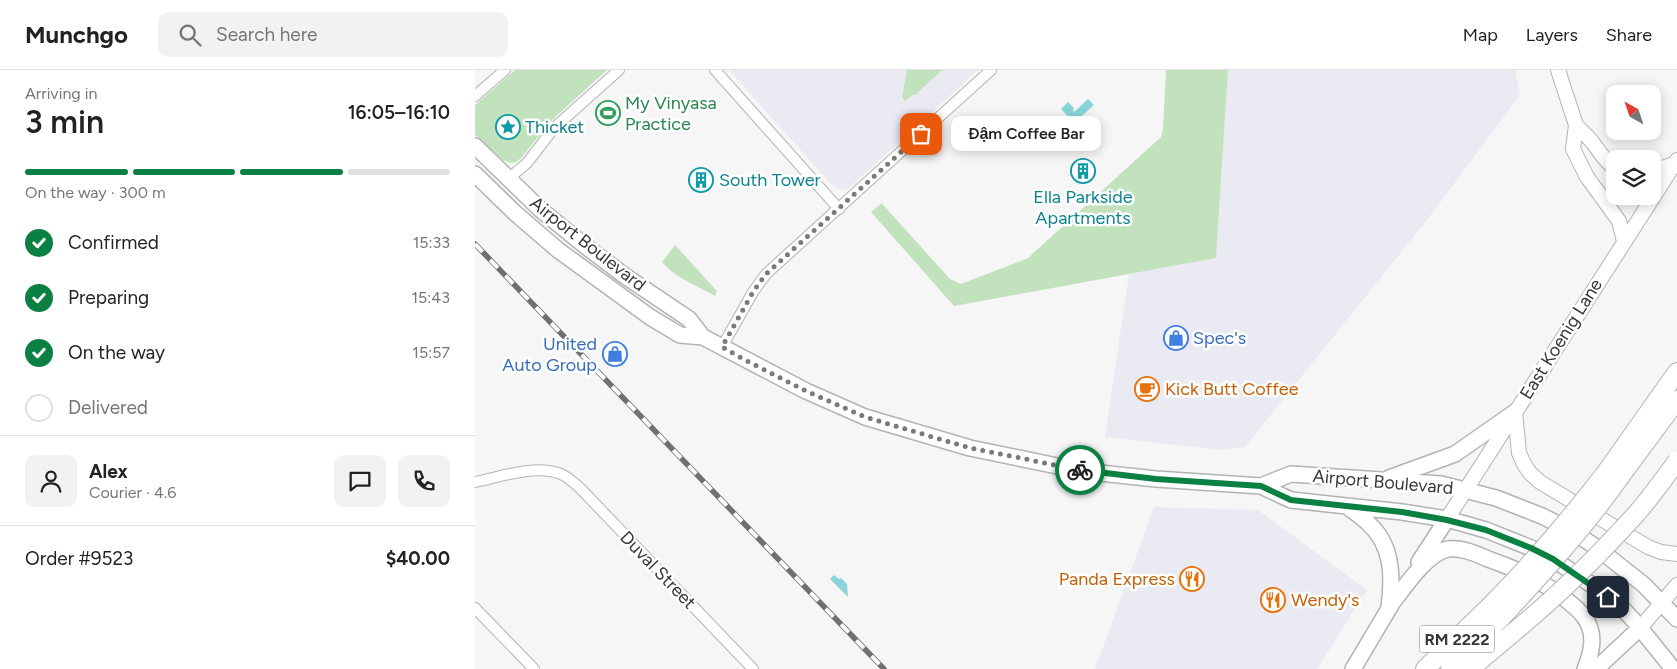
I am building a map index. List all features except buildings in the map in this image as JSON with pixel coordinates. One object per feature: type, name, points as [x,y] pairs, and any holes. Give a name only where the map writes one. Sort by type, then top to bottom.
[{"type":"highway","name":"RM 2222","points":[[1425,669],[1495,613],[1564,550],[1599,507],[1614,474],[1677,372]]},
{"type":"highway","name":"RM 2222","points":[[1614,474],[1677,400]]},
{"type":"highway","points":[[1470,669],[1546,605],[1591,561],[1638,512],[1677,462]]},
{"type":"highway","name":"RM 2222","points":[[1450,669],[1495,613]]},
{"type":"main road","points":[[1559,70],[1576,125],[1573,149],[1587,177],[1619,221],[1624,241]]},
{"type":"main road","points":[[1576,125],[1593,143],[1606,161]]},
{"type":"main road","name":"Airport Boulevard","points":[[475,146],[541,210],[625,276],[689,319],[703,338]]},
{"type":"main road","points":[[1661,168],[1675,162]]},
{"type":"main road","name":"East Koenig Lane","points":[[1447,520],[1675,162]]},
{"type":"main road","name":"Airport Boulevard","points":[[475,173],[515,213],[558,250],[650,317],[680,335],[703,338],[806,391],[865,417],[970,448],[1091,472],[1156,479],[1261,486],[1291,500],[1402,512],[1447,520],[1500,536],[1553,559],[1608,597],[1623,609],[1660,651],[1667,668]]},
{"type":"main road","points":[[475,173],[486,174],[491,179],[499,182],[508,179]]},
{"type":"main road","points":[[1385,479],[1455,454],[1515,412],[1519,453],[1524,464],[1540,482],[1648,547],[1661,552],[1677,554]]},
{"type":"main road","name":"Airport Boulevard","points":[[1261,486],[1291,474],[1441,484],[1467,490],[1524,509],[1570,530],[1624,567],[1677,619]]},
{"type":"main road","points":[[1345,506],[1369,524],[1385,544],[1391,571],[1389,607]]},
{"type":"main road","points":[[1353,669],[1389,607],[1447,520]]},
{"type":"main road","points":[[1389,607],[1432,557],[1447,549],[1465,550],[1524,572],[1575,606],[1591,631],[1592,646],[1585,669]]},
{"type":"main road","points":[[1596,669],[1640,628],[1677,585]]},
{"type":"street","points":[[475,96],[505,70]]},
{"type":"street","points":[[508,179],[527,163],[554,128],[619,70]]},
{"type":"street","points":[[715,70],[839,209]]},
{"type":"street","points":[[722,347],[753,292],[766,274],[991,70]]},
{"type":"street","name":"Duval Street","points":[[475,482],[532,471],[561,474],[580,488],[753,669]]},
{"type":"street","points":[[475,608],[534,669]]},
{"type":"shaded area","points":[[729,70],[978,70],[849,188],[842,190],[829,182]]},
{"type":"shaded area","points":[[1228,70],[1515,70],[1520,95],[1427,220],[1245,447],[1221,450],[1105,437],[1129,274],[1216,258]]},
{"type":"shaded area","points":[[1154,507],[1258,510],[1367,590],[1317,669],[1095,669]]},
{"type":"green space","points":[[515,70],[607,70],[553,119],[521,158],[511,163],[503,160],[475,135],[475,105]]},
{"type":"green space","points":[[907,70],[942,70],[915,95],[912,95],[905,101],[902,97]]},
{"type":"green space","points":[[1166,70],[1228,70],[1216,258],[954,306],[871,212],[882,203],[950,279],[961,284],[1028,258],[1161,137]]},
{"type":"green space","points":[[675,245],[717,291],[715,296],[680,277],[662,262]]},
{"type":"water","points":[[1088,99],[1094,105],[1074,123],[1061,109],[1068,102],[1074,108],[1074,112]]},
{"type":"water","points":[[834,575],[839,579],[841,578],[847,584],[848,597],[830,579]]},
{"type":"railway","points":[[475,244],[884,669]]},
{"type":"way so far","points":[[921,134],[766,274],[753,292],[722,347],[806,391],[865,417],[970,448],[1080,470]]},
{"type":"place","name":"My Vinyasa Practice","points":[[608,113]]},
{"type":"place","name":"Thicket","points":[[508,127]]},
{"type":"place","name":"Đậm Coffee Bar","points":[[921,134]]},
{"type":"place","name":"Ella Parkside Apartments","points":[[1083,171]]},
{"type":"place","name":"South Tower","points":[[701,180]]},
{"type":"place","name":"Spec's","points":[[1176,338]]},
{"type":"place","name":"United Auto Group","points":[[615,354]]},
{"type":"place","name":"Kick Butt Coffee","points":[[1147,389]]},
{"type":"place","name":"Panda Express","points":[[1192,579]]},
{"type":"place","name":"Wendy's","points":[[1273,600]]},
{"type":"route","points":[[1080,470],[1156,479],[1261,486],[1291,500],[1402,512],[1447,520],[1486,530],[1531,548],[1553,559],[1608,597]]}]
